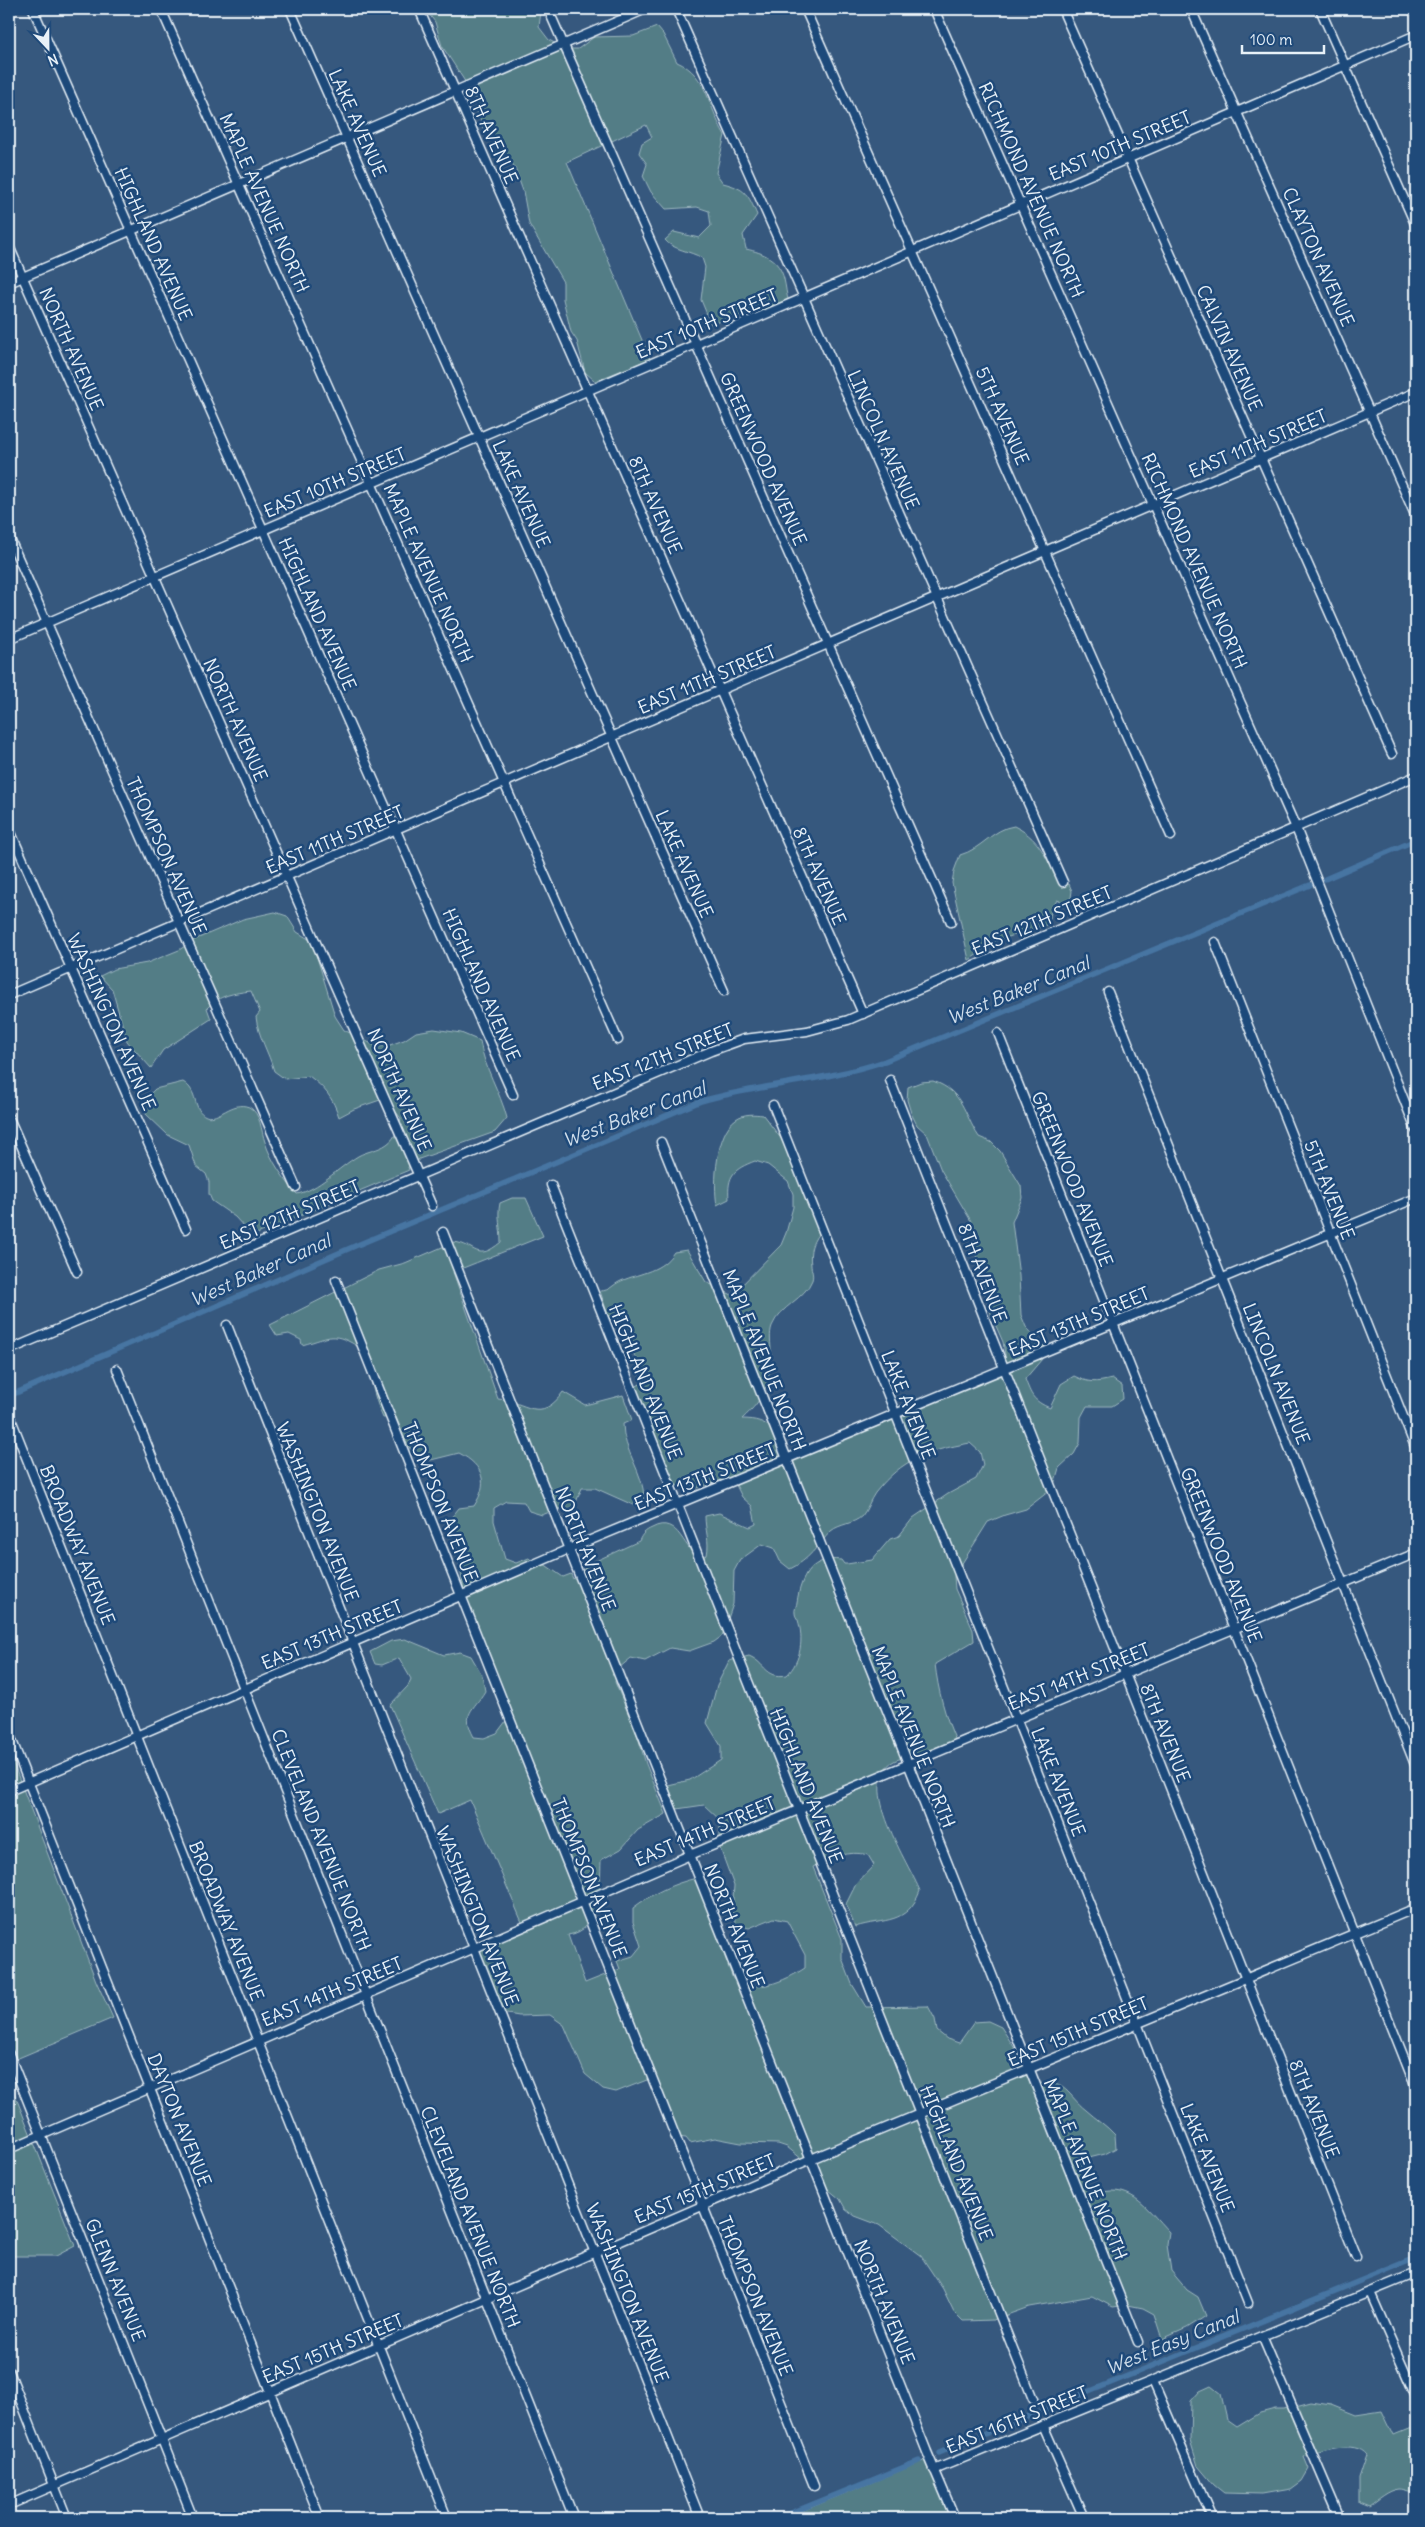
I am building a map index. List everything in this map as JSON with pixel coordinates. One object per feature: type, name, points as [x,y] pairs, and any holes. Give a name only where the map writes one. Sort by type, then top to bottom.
[{"type":"street","name":"HIGHLAND AVENUE","points":[[34,9],[514,1095]]},
{"type":"street","name":"MAPLE AVENUE NORTH","points":[[161,9],[618,1040]]},
{"type":"street","name":"LAKE AVENUE","points":[[290,9],[724,990]]},
{"type":"street","name":"8TH AVENUE","points":[[419,9],[863,1014]]},
{"type":"street","name":"GREENWOOD AVENUE","points":[[548,9],[951,922]]},
{"type":"street","points":[[9,282],[646,9]]},
{"type":"street","name":"LINCOLN AVENUE","points":[[676,9],[1063,882]]},
{"type":"street","name":"5TH AVENUE","points":[[805,9],[1171,836]]},
{"type":"street","name":"RICHMOND AVENUE NORTH","points":[[934,9],[1296,828],[1416,1130]]},
{"type":"street","name":"CALVIN AVENUE","points":[[1062,9],[1392,754]]},
{"type":"street","name":"CLAYTON AVENUE","points":[[1191,9],[1416,517]]},
{"type":"street","points":[[1320,9],[1416,226]]},
{"type":"street","name":"EAST 10TH STREET","points":[[9,639],[1416,35]]},
{"type":"street","name":"NORTH AVENUE","points":[[9,246],[432,1206]]},
{"type":"street","name":"EAST 11TH STREET","points":[[9,995],[1416,392]]},
{"type":"street","name":"THOMPSON AVENUE","points":[[9,537],[296,1187]]},
{"type":"street","name":"EAST 12TH STREET","points":[[9,1350],[734,1042],[755,1037],[822,1028],[863,1014],[1416,776]]},
{"type":"street","name":"WASHINGTON AVENUE","points":[[9,828],[186,1229]]},
{"type":"street","name":"5TH AVENUE","points":[[1215,942],[1416,1449]]},
{"type":"street","name":"LINCOLN AVENUE","points":[[1108,992],[1416,1767]]},
{"type":"street","name":"GREENWOOD AVENUE","points":[[998,1033],[1416,2088]]},
{"type":"street","name":"8TH AVENUE","points":[[890,1080],[1356,2257]]},
{"type":"street","name":"LAKE AVENUE","points":[[773,1105],[1248,2303]]},
{"type":"street","points":[[9,1118],[77,1272]]},
{"type":"street","name":"MAPLE AVENUE NORTH","points":[[661,1142],[1138,2342]]},
{"type":"street","name":"HIGHLAND AVENUE","points":[[551,1185],[1033,2399]]},
{"type":"street","name":"EAST 13TH STREET","points":[[9,1791],[569,1549],[1416,1198]]},
{"type":"street","name":"NORTH AVENUE","points":[[443,1232],[934,2470],[956,2518]]},
{"type":"street","name":"THOMPSON AVENUE","points":[[336,1280],[814,2486]]},
{"type":"street","name":"WASHINGTON AVENUE","points":[[227,1325],[700,2518]]},
{"type":"street","name":"CLEVELAND AVENUE NORTH","points":[[117,1369],[574,2518]]},
{"type":"street","name":"BROADWAY AVENUE","points":[[11,1419],[447,2518]]},
{"type":"street","name":"EAST 14TH STREET","points":[[9,2149],[690,1855],[1416,1553]]},
{"type":"street","name":"DAYTON AVENUE","points":[[9,1733],[320,2518]]},
{"type":"street","name":"EAST 15TH STREET","points":[[9,2506],[811,2159],[1416,1908]]},
{"type":"street","name":"GLENN AVENUE","points":[[9,2054],[193,2518]]},
{"type":"street","name":"EAST 16TH STREET","points":[[934,2470],[1416,2273]]},
{"type":"street","points":[[1370,2292],[1416,2397]]},
{"type":"street","points":[[1262,2336],[1340,2518]]},
{"type":"street","points":[[9,2371],[67,2518]]},
{"type":"street","points":[[1153,2381],[1212,2518]]},
{"type":"street","points":[[1043,2425],[1084,2518]]},
{"type":"green space","points":[[425,9],[535,9],[541,11],[539,27],[549,40],[566,49],[578,49],[594,37],[633,36],[657,27],[663,34],[677,62],[695,75],[701,84],[725,135],[716,173],[723,183],[745,193],[757,215],[743,235],[746,249],[765,255],[775,262],[782,272],[789,302],[711,324],[701,300],[705,267],[702,258],[677,248],[665,240],[674,232],[699,238],[711,226],[709,211],[697,207],[666,209],[651,192],[643,176],[647,164],[639,153],[642,143],[652,137],[646,125],[567,162],[650,359],[595,381],[585,372],[577,341],[571,332],[563,299],[563,282],[529,224],[523,191],[514,166],[484,130],[477,111],[475,97],[442,46],[435,22]]},
{"type":"green space","points":[[1014,826],[1032,838],[1044,853],[1064,886],[1069,884],[1072,891],[1070,904],[1057,900],[1051,911],[1049,924],[999,940],[969,960],[952,883],[954,871],[960,855],[975,848],[999,831]]},
{"type":"green space","points":[[275,912],[287,916],[297,932],[312,941],[335,1016],[344,1030],[376,1046],[387,1046],[404,1040],[416,1032],[434,1029],[461,1033],[480,1041],[485,1061],[507,1118],[495,1132],[419,1159],[415,1165],[408,1167],[409,1170],[257,1234],[245,1228],[235,1217],[212,1201],[206,1174],[196,1166],[189,1145],[168,1135],[146,1114],[145,1099],[155,1089],[183,1082],[191,1090],[202,1113],[211,1117],[237,1106],[249,1107],[256,1113],[274,1163],[297,1194],[313,1188],[358,1156],[390,1142],[395,1136],[401,1118],[389,1104],[380,1100],[354,1109],[339,1117],[328,1094],[309,1076],[285,1079],[274,1071],[259,1031],[256,1017],[260,1012],[251,991],[227,995],[217,1000],[207,1008],[211,1019],[163,1050],[151,1068],[127,1041],[112,989],[100,976],[114,969],[147,963],[179,950],[194,940],[243,919]]},
{"type":"green space","points":[[933,1081],[951,1091],[957,1097],[979,1137],[991,1142],[1000,1151],[1021,1186],[1022,1198],[1012,1222],[1019,1276],[1021,1315],[1026,1327],[1044,1346],[1042,1359],[1025,1379],[1031,1393],[1036,1400],[1050,1408],[1061,1384],[1074,1376],[1092,1382],[1112,1379],[1122,1386],[1123,1399],[1112,1406],[1087,1406],[1081,1417],[1080,1443],[1074,1454],[1059,1468],[1053,1488],[1026,1509],[988,1522],[954,1576],[955,1589],[973,1630],[974,1641],[935,1664],[942,1703],[956,1741],[929,1753],[894,1761],[883,1772],[880,1787],[882,1805],[888,1824],[920,1891],[915,1902],[902,1915],[855,1927],[846,1904],[856,1884],[874,1865],[868,1855],[854,1853],[840,1855],[813,1867],[842,1939],[842,1958],[852,1984],[866,2007],[928,2006],[935,2019],[937,2031],[947,2039],[959,2043],[974,2022],[988,2021],[1001,2027],[1038,2084],[1055,2084],[1066,2090],[1115,2135],[1116,2148],[1105,2154],[1081,2160],[1084,2182],[1092,2195],[1117,2191],[1136,2198],[1169,2232],[1167,2245],[1171,2271],[1187,2290],[1198,2297],[1206,2316],[1187,2328],[1162,2339],[1154,2314],[1143,2308],[1128,2305],[1113,2307],[1092,2296],[1029,2307],[993,2320],[963,2321],[954,2312],[943,2289],[921,2256],[879,2225],[855,2216],[845,2208],[840,2199],[823,2185],[808,2164],[787,2147],[778,2144],[741,2143],[715,2138],[690,2143],[686,2138],[677,2137],[652,2078],[616,2092],[603,2089],[585,2074],[564,2025],[550,2015],[519,2016],[501,2013],[474,1945],[524,1927],[470,1800],[438,1814],[390,1705],[408,1686],[411,1679],[399,1658],[382,1665],[375,1664],[370,1652],[391,1641],[405,1639],[444,1655],[460,1652],[471,1656],[482,1675],[485,1691],[469,1717],[470,1729],[474,1737],[484,1738],[497,1733],[506,1721],[509,1711],[495,1671],[466,1602],[458,1556],[459,1544],[451,1518],[459,1508],[474,1506],[479,1498],[482,1483],[479,1469],[459,1453],[431,1460],[416,1457],[407,1444],[396,1417],[383,1418],[362,1349],[338,1337],[326,1338],[302,1345],[301,1340],[289,1334],[277,1336],[270,1325],[379,1270],[405,1263],[454,1242],[481,1252],[493,1248],[501,1242],[500,1203],[512,1198],[526,1198],[543,1236],[453,1272],[498,1399],[532,1409],[540,1409],[555,1402],[563,1392],[585,1405],[623,1395],[632,1420],[623,1424],[624,1434],[641,1480],[644,1499],[633,1505],[595,1488],[582,1488],[573,1509],[557,1509],[542,1515],[529,1511],[524,1502],[506,1501],[494,1508],[494,1521],[505,1559],[516,1563],[529,1558],[538,1567],[544,1564],[563,1577],[571,1574],[573,1579],[587,1565],[639,1541],[646,1532],[661,1525],[669,1526],[675,1530],[690,1550],[702,1560],[701,1557],[707,1555],[708,1550],[705,1516],[719,1513],[750,1527],[756,1524],[752,1506],[742,1497],[732,1477],[687,1491],[676,1485],[649,1428],[635,1387],[642,1383],[636,1359],[620,1323],[609,1318],[600,1291],[657,1268],[669,1259],[674,1252],[687,1250],[706,1282],[732,1295],[781,1245],[793,1207],[793,1194],[788,1181],[768,1165],[755,1161],[737,1170],[729,1184],[729,1199],[717,1205],[716,1172],[720,1146],[724,1135],[729,1126],[739,1117],[749,1114],[763,1115],[786,1145],[822,1230],[811,1250],[812,1280],[809,1287],[781,1313],[772,1326],[769,1373],[765,1390],[756,1404],[742,1419],[759,1421],[771,1428],[779,1439],[786,1455],[1004,1367],[1005,1354],[1003,1342],[992,1317],[977,1264],[974,1226],[941,1170],[927,1134],[917,1125],[907,1100],[908,1087],[921,1082]],"holes":[[[970,1443],[980,1452],[983,1465],[976,1479],[948,1494],[913,1518],[899,1536],[890,1539],[872,1560],[847,1564],[844,1564],[841,1560],[822,1561],[810,1570],[801,1584],[795,1610],[800,1627],[801,1642],[798,1656],[792,1669],[787,1675],[780,1676],[770,1673],[759,1662],[749,1656],[729,1661],[717,1685],[707,1723],[721,1746],[721,1760],[690,1780],[668,1785],[677,1809],[704,1805],[720,1820],[720,1848],[734,1886],[732,1911],[736,1924],[749,1928],[774,1918],[787,1921],[805,1955],[805,1968],[779,1981],[760,1986],[741,1984],[733,1979],[714,1927],[710,1902],[697,1878],[663,1890],[633,1908],[633,1922],[641,1946],[633,1956],[617,1961],[620,1969],[585,1983],[568,1935],[579,1931],[587,1925],[593,1916],[599,1894],[601,1860],[621,1849],[638,1830],[666,1814],[646,1764],[638,1737],[615,1682],[619,1668],[631,1658],[645,1661],[670,1648],[689,1651],[714,1642],[722,1636],[733,1604],[734,1571],[740,1560],[762,1544],[774,1548],[780,1561],[790,1569],[808,1557],[831,1531],[859,1519],[885,1481],[906,1464],[928,1453]]]},
{"type":"green space","points":[[9,1752],[96,1981],[113,2018],[9,2062]]},
{"type":"green space","points":[[9,2080],[75,2246],[56,2256],[9,2256]]},
{"type":"green space","points":[[1211,2386],[1221,2394],[1227,2420],[1237,2427],[1260,2413],[1311,2402],[1331,2405],[1356,2415],[1382,2411],[1394,2436],[1416,2427],[1416,2491],[1395,2490],[1387,2493],[1369,2506],[1359,2502],[1359,2479],[1367,2455],[1362,2450],[1346,2447],[1304,2457],[1309,2469],[1302,2481],[1291,2489],[1262,2494],[1224,2493],[1214,2485],[1198,2466],[1190,2440],[1191,2401],[1200,2391]]},
{"type":"green space","points":[[926,2460],[952,2518],[785,2518]]},
{"type":"waterway","name":"West Baker Canal","points":[[1325,879],[1416,840]]},
{"type":"waterway","name":"West Baker Canal","points":[[9,1396],[355,1246],[701,1101],[747,1090],[817,1078],[885,1061],[1310,885]]},
{"type":"waterway","name":"West Easy Canal","points":[[939,2453],[1416,2258]]},
{"type":"waterway","name":"West Easy Canal","points":[[779,2518],[919,2461]]}]
